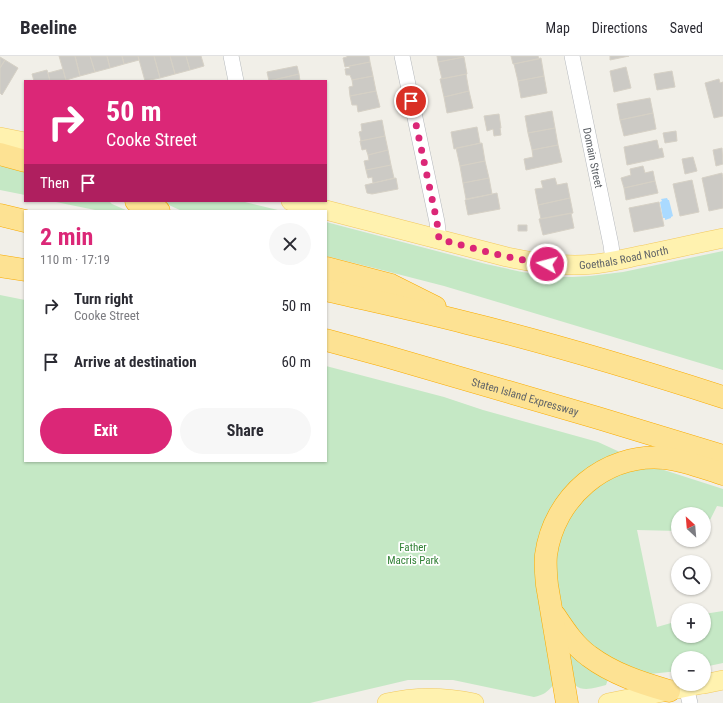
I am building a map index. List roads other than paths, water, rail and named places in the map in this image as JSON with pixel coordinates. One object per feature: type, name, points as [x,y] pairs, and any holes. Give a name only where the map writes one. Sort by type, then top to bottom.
[{"type":"highway","points":[[0,154],[24,161]]},
{"type":"highway","points":[[138,202],[157,210]]},
{"type":"highway","points":[[0,215],[24,221]]},
{"type":"highway","points":[[0,266],[24,270]]},
{"type":"highway","points":[[327,268],[391,285],[466,322]]},
{"type":"highway","points":[[327,290],[466,322],[723,397]]},
{"type":"highway","name":"Staten Island Expressway","points":[[327,340],[606,420],[723,456]]},
{"type":"highway","points":[[567,703],[551,611],[546,570],[546,556],[552,530],[566,504],[592,477],[614,466],[641,459],[664,458],[723,474]]},
{"type":"highway","points":[[551,611],[578,646],[588,656],[600,664],[624,676],[643,683],[671,687]]},
{"type":"main road","points":[[0,137],[24,142]]},
{"type":"main road","name":"Goethals Road North","points":[[295,202],[326,210]]},
{"type":"main road","name":"Goethals Road North","points":[[327,210],[507,257],[540,263],[594,264],[723,238]]},
{"type":"main road","points":[[711,684],[723,680]]},
{"type":"main road","points":[[608,703],[684,691]]},
{"type":"main road","points":[[387,703],[425,698],[454,699],[474,703]]},
{"type":"street","points":[[231,56],[236,80]]},
{"type":"street","points":[[402,56],[437,222],[439,239]]},
{"type":"street","name":"Domain Street","points":[[572,56],[613,260]]},
{"type":"water","points":[[667,198],[669,200],[673,216],[665,220],[665,218],[663,218],[660,202],[662,201],[661,199]]},
{"type":"park label","name":"Father Macris Park","points":[[413,553]]}]
